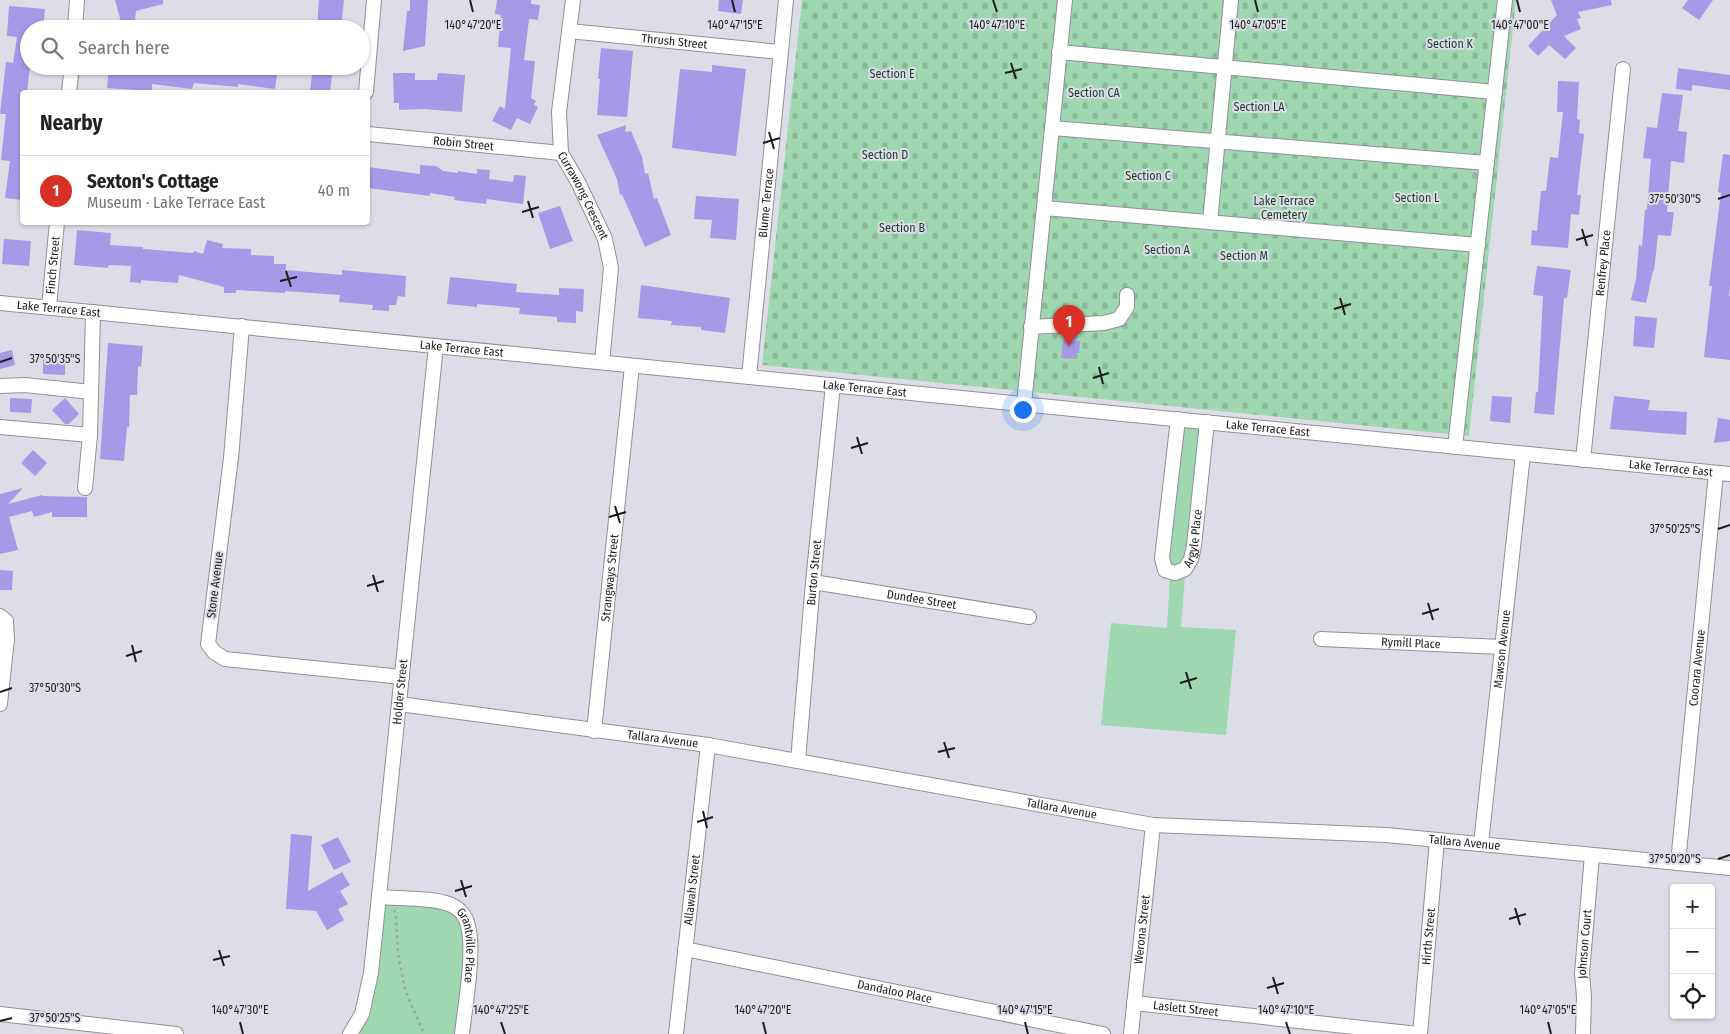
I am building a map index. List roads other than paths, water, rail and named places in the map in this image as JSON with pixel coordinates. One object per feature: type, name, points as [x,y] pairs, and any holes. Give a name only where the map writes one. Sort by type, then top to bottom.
[{"type":"street","points":[[76,20],[77,0]]},
{"type":"street","points":[[370,46],[374,0]]},
{"type":"street","name":"Currawong Crescent","points":[[573,0],[559,112],[561,153],[578,182],[605,239],[608,252],[611,268],[602,362]]},
{"type":"street","name":"Blume Terrace","points":[[749,377],[786,0]]},
{"type":"street","points":[[1024,404],[1065,0]]},
{"type":"street","points":[[1210,222],[1231,0]]},
{"type":"street","points":[[1455,447],[1505,0]]},
{"type":"street","name":"Thrush Street","points":[[569,32],[780,52]]},
{"type":"street","points":[[1060,52],[1495,92]]},
{"type":"street","name":"Renfrey Place","points":[[1583,460],[1623,68]]},
{"type":"street","points":[[70,90],[71,75]]},
{"type":"street","points":[[366,90],[367,75]]},
{"type":"street","points":[[1052,128],[1487,163]]},
{"type":"street","name":"Robin Street","points":[[370,134],[561,153]]},
{"type":"street","points":[[1044,208],[1478,245]]},
{"type":"street","name":"Finch Street","points":[[48,307],[57,225]]},
{"type":"street","points":[[1031,327],[1104,323],[1119,319],[1127,307],[1127,295]]},
{"type":"street","name":"Lake Terrace East","points":[[0,303],[1723,474]]},
{"type":"street","points":[[85,488],[90,435],[93,312]]},
{"type":"street","name":"Stone Avenue","points":[[242,326],[231,458],[208,644],[214,652],[225,659],[402,677]]},
{"type":"street","name":"Holder Street","points":[[350,1034],[362,1014],[367,998],[384,898],[399,704],[436,346]]},
{"type":"street","name":"Strangways Street","points":[[594,730],[632,366]]},
{"type":"street","points":[[0,386],[25,385],[91,392]]},
{"type":"street","name":"Burton Street","points":[[798,761],[813,582],[833,385]]},
{"type":"street","name":"Argyle Place","points":[[1178,419],[1162,558],[1165,570],[1175,573],[1185,569],[1191,559],[1194,546],[1207,422]]},
{"type":"street","points":[[0,427],[90,435]]},
{"type":"street","name":"Mawson Avenue","points":[[1481,844],[1523,454]]},
{"type":"street","name":"Coorara Avenue","points":[[1678,863],[1723,474]]},
{"type":"street","name":"Dundee Street","points":[[813,582],[1029,617]]},
{"type":"street","points":[[0,704],[7,639],[3,619]]},
{"type":"street","name":"Rymill Place","points":[[1321,639],[1502,646]]},
{"type":"street","name":"Tallara Avenue","points":[[399,704],[708,745],[1153,825],[1386,834],[1730,868]]},
{"type":"street","name":"Allawah Street","points":[[676,1034],[708,745]]},
{"type":"street","name":"Werona Street","points":[[1131,1034],[1153,825]]},
{"type":"street","name":"Hirth Street","points":[[1419,1034],[1438,840]]},
{"type":"street","name":"Johnson Court","points":[[1582,1034],[1584,997],[1582,973],[1592,854]]},
{"type":"street","name":"Grantville Place","points":[[384,898],[436,901],[455,907],[463,914],[468,924],[470,953],[462,1034]]},
{"type":"street","name":"Dandaloo Place","points":[[685,949],[1103,1034]]},
{"type":"street","name":"Laslett Street","points":[[1134,1003],[1419,1034]]},
{"type":"street","points":[[0,1014],[176,1034]]},
{"type":"place","name":"Sexton's Cottage","points":[[1069,346]]},
{"type":"park label","name":"Section K","points":[[1450,44]]},
{"type":"park label","name":"Section E","points":[[892,74]]},
{"type":"park label","name":"Section CA","points":[[1094,93]]},
{"type":"park label","name":"Section LA","points":[[1259,107]]},
{"type":"park label","name":"Section D","points":[[885,155]]},
{"type":"park label","name":"Section C","points":[[1148,176]]},
{"type":"park label","name":"Section L","points":[[1417,198]]},
{"type":"park label","name":"Lake Terrace Cemetery","points":[[1284,208]]},
{"type":"park label","name":"Section B","points":[[902,228]]},
{"type":"park label","name":"Section A","points":[[1167,250]]},
{"type":"park label","name":"Section M","points":[[1244,256]]}]
